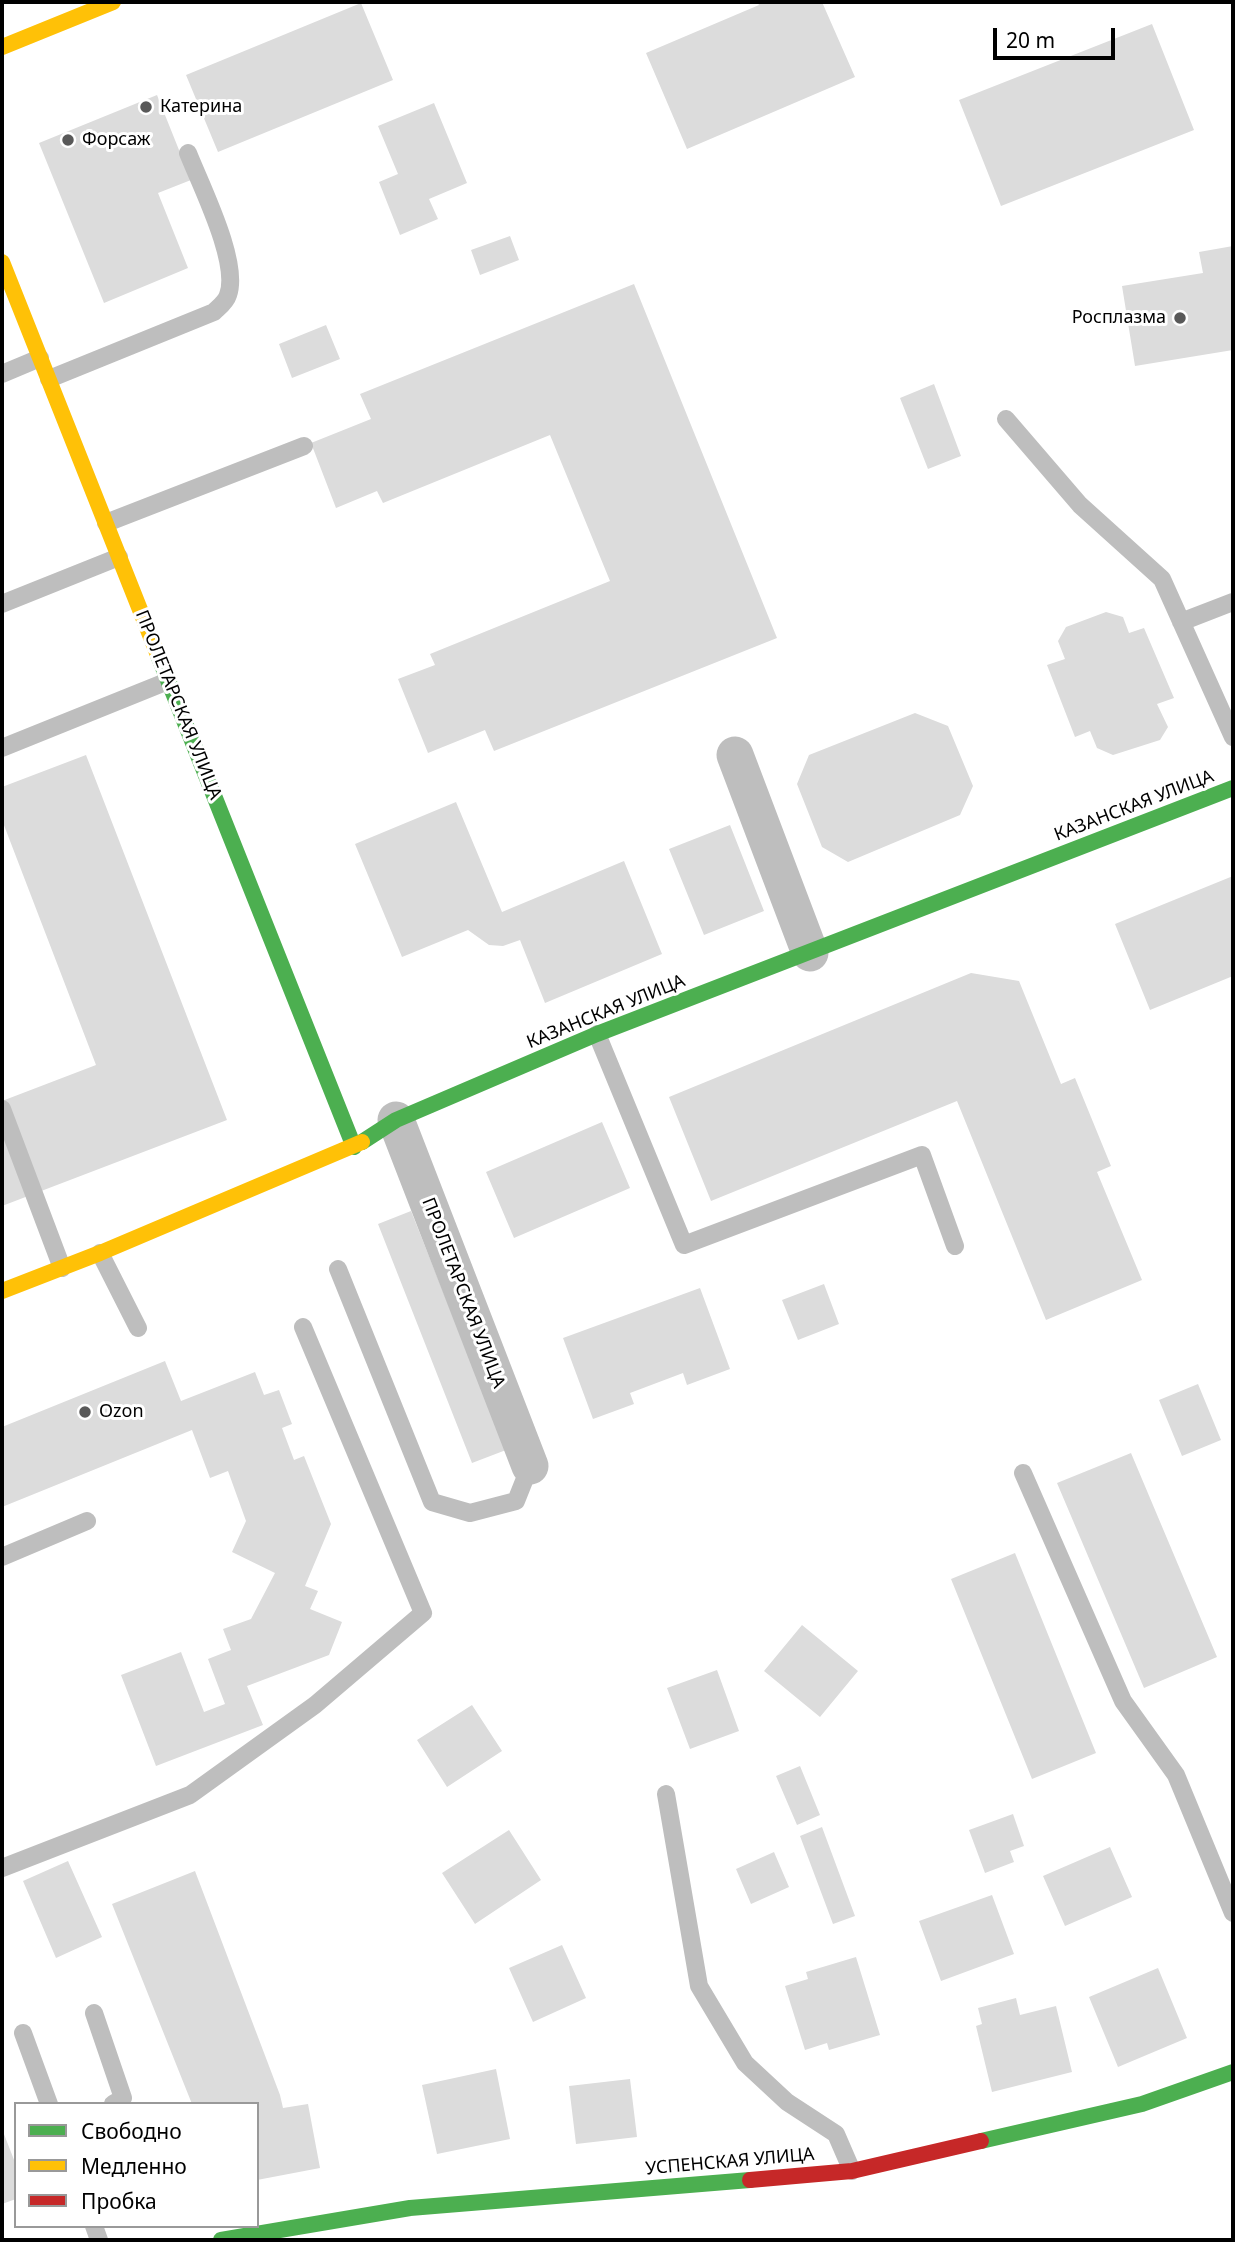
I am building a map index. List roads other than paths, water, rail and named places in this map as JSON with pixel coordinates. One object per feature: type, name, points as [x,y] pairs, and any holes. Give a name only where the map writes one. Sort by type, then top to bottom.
[{"type":"street","points":[[2,47],[113,2]]},
{"type":"street","name":"ПРОЛЕТАРСКАЯ УЛИЦА","points":[[2,262],[354,1147]]},
{"type":"street","points":[[735,755],[810,953]]},
{"type":"street","name":"КАЗАНСКАЯ УЛИЦА","points":[[2,1291],[354,1147],[396,1120],[597,1034],[1233,788]]},
{"type":"street","name":"ПРОЛЕТАРСКАЯ УЛИЦА","points":[[396,1120],[530,1466]]},
{"type":"street","name":"УСПЕНСКАЯ УЛИЦА","points":[[221,2240],[410,2208],[852,2171],[1142,2104],[1233,2072]]},
{"type":"lane","points":[[49,379],[214,312],[228,298],[231,281],[229,259],[188,153]]},
{"type":"lane","points":[[2,374],[40,358]]},
{"type":"lane","points":[[1006,419],[1080,505],[1162,579],[1233,737]]},
{"type":"lane","points":[[106,523],[304,446]]},
{"type":"lane","points":[[2,604],[119,557]]},
{"type":"lane","points":[[1181,622],[1233,602]]},
{"type":"lane","points":[[2,748],[168,681]]},
{"type":"lane","points":[[597,1034],[684,1245],[922,1155],[955,1246]]},
{"type":"lane","points":[[2,1109],[62,1268]]},
{"type":"lane","points":[[100,1253],[138,1328]]},
{"type":"lane","points":[[338,1269],[432,1502],[470,1513],[516,1501],[530,1466]]},
{"type":"lane","points":[[2,1868],[190,1795],[315,1705],[423,1613],[303,1327]]},
{"type":"lane","points":[[1023,1473],[1123,1701],[1176,1775],[1233,1913]]},
{"type":"lane","points":[[2,1557],[87,1521]]},
{"type":"lane","points":[[666,1794],[699,1986],[745,2063],[787,2102],[836,2134],[852,2171]]},
{"type":"lane","points":[[94,2012],[123,2098],[116,2102]]},
{"type":"lane","points":[[23,2033],[48,2102]]},
{"type":"place","name":"Катерина","points":[[146,107]]},
{"type":"place","name":"Форсаж","points":[[68,140]]},
{"type":"place","name":"Росплазма","points":[[1180,318]]},
{"type":"place","name":"Ozon","points":[[85,1412]]}]
